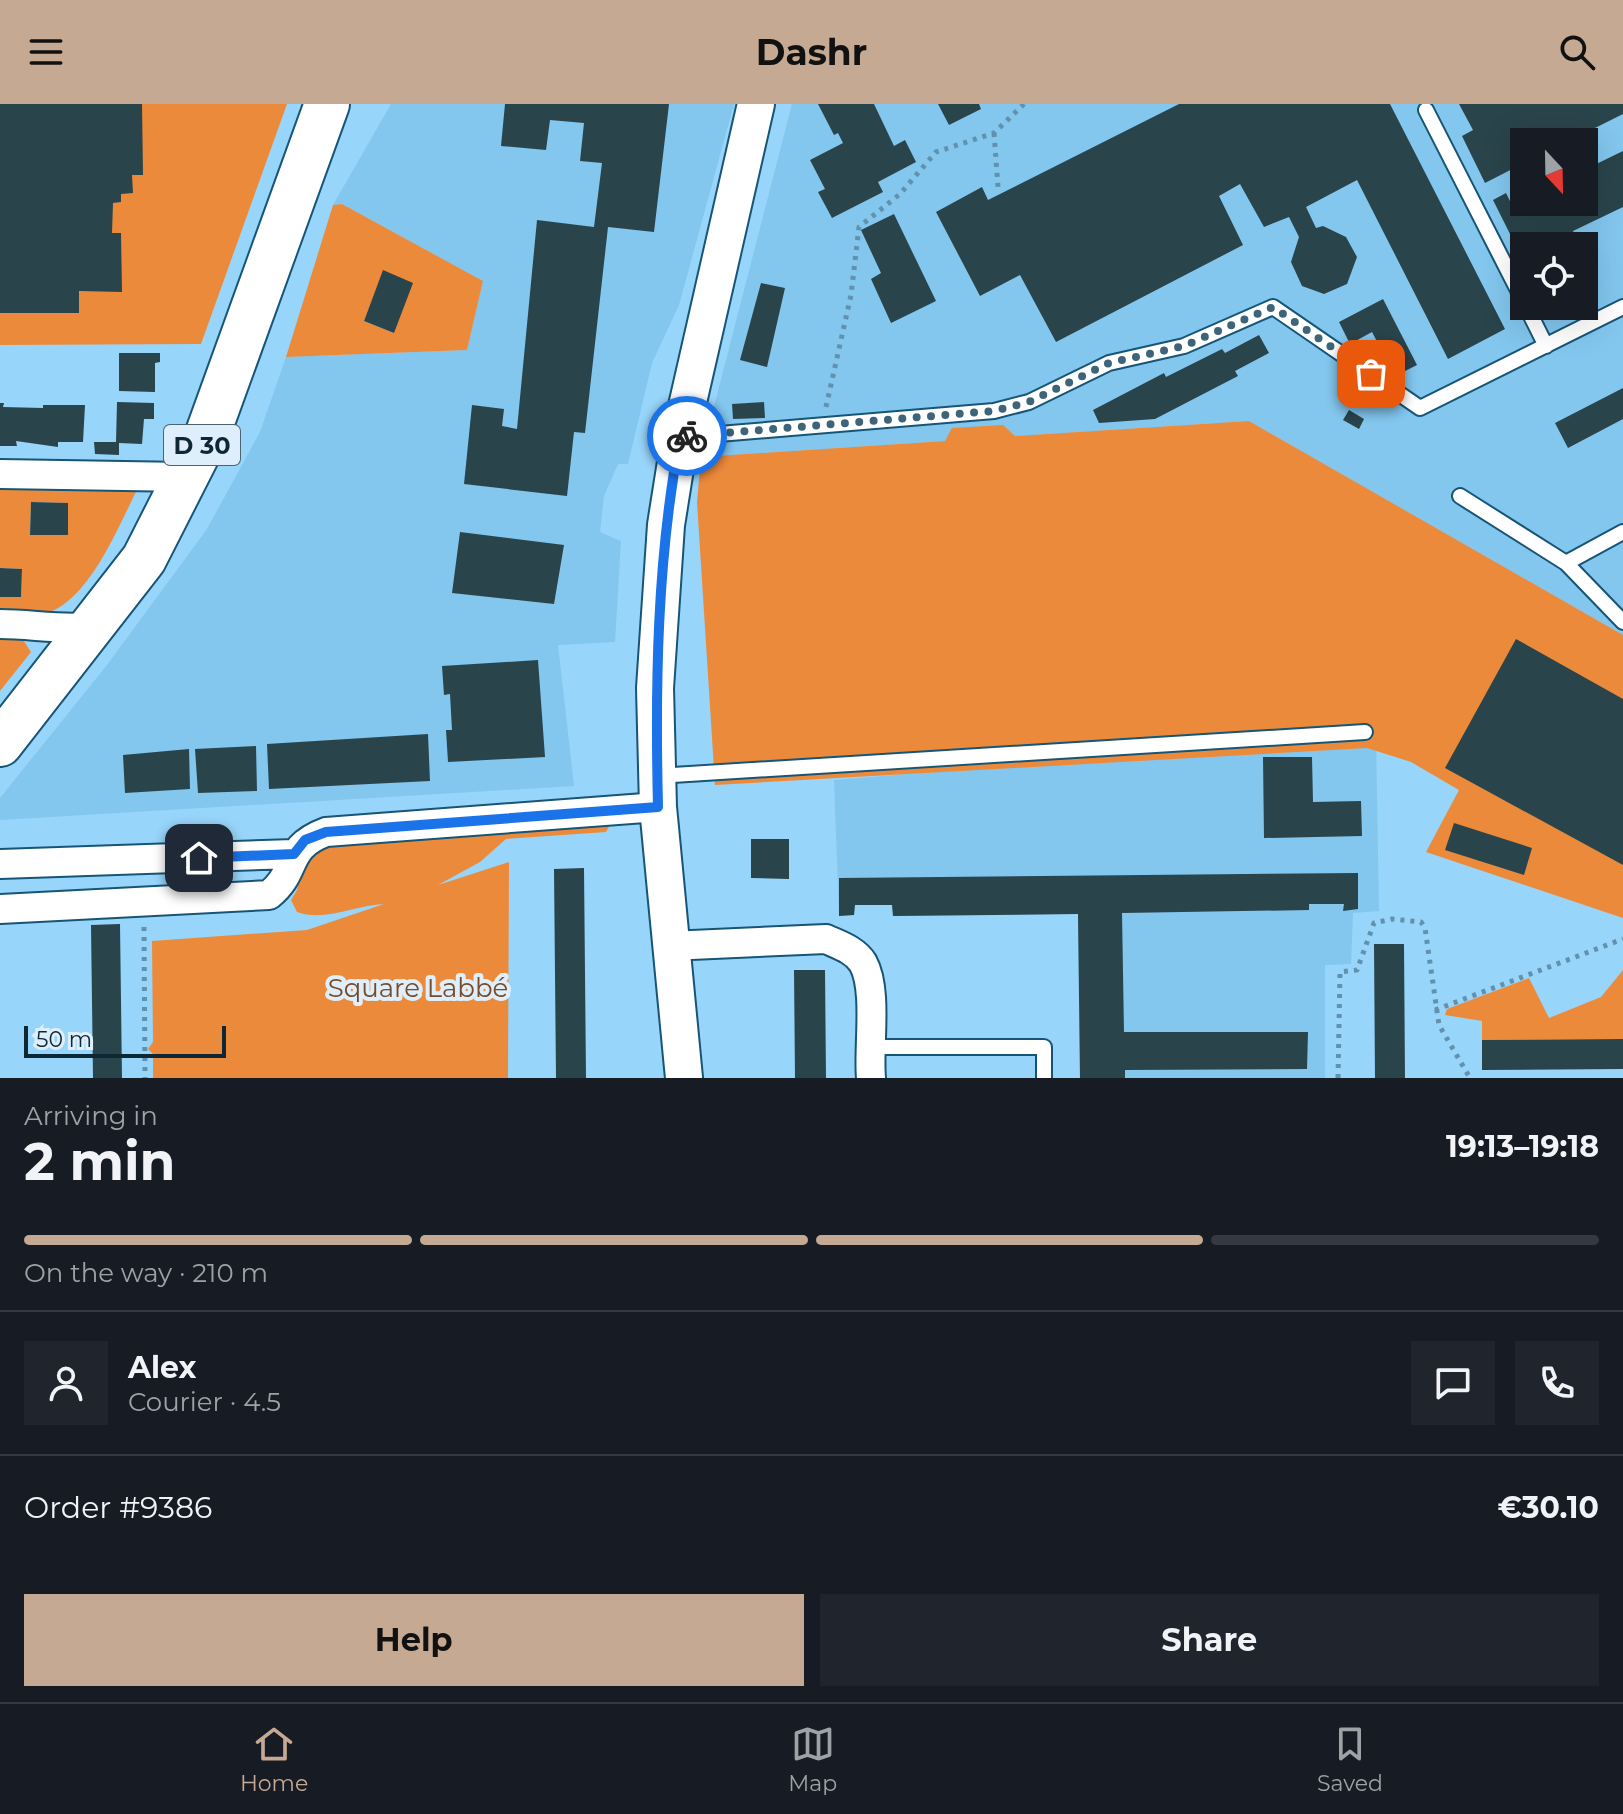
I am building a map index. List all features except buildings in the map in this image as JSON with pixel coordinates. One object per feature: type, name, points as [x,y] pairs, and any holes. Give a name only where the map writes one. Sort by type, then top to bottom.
[{"type":"main road","name":"D 30","points":[[0,744],[144,559],[186,477],[208,433],[253,314],[327,104]]},
{"type":"street","points":[[684,1078],[669,946],[657,792],[655,688],[666,525],[680,437],[756,104]]},
{"type":"street","points":[[0,474],[186,477]]},
{"type":"street","points":[[0,624],[32,624],[57,630],[90,627]]},
{"type":"street","points":[[0,909],[269,895],[283,883],[294,854],[305,840],[326,832],[657,792]]},
{"type":"street","points":[[0,864],[294,854]]},
{"type":"street","points":[[669,946],[826,939],[850,949],[863,962],[868,980],[871,1078]]},
{"type":"lane","points":[[1426,110],[1510,275]]},
{"type":"lane","points":[[680,437],[994,411],[1029,402],[1109,363],[1184,346],[1273,307],[1420,408],[1623,307]]},
{"type":"lane","points":[[1533,320],[1546,346]]},
{"type":"lane","points":[[1460,496],[1566,563],[1623,622]]},
{"type":"lane","points":[[1566,563],[1623,532]]},
{"type":"lane","points":[[657,792],[1365,732]]},
{"type":"lane","points":[[870,1047],[1044,1047],[1044,1078]]},
{"type":"path","points":[[822,423],[851,295],[859,227],[900,194],[936,152],[994,133],[1024,104]]},
{"type":"path","points":[[994,133],[998,187]]},
{"type":"path","points":[[144,900],[145,1078]]},
{"type":"path","points":[[1338,1078],[1340,972],[1357,970],[1374,923],[1392,919],[1421,922],[1429,939],[1439,1025],[1470,1078]]},
{"type":"path","points":[[1435,1010],[1623,939]]},
{"type":"shaded area","points":[[391,104],[734,104],[679,305],[652,363],[628,464],[618,464],[604,496],[600,532],[621,541],[615,642],[558,645],[574,786],[0,820],[0,798],[107,665],[207,529],[260,432],[286,357],[467,350],[483,281],[342,204],[333,205]]},
{"type":"shaded area","points":[[792,104],[1623,104],[1623,635],[1249,421],[1015,436],[1002,425],[945,441],[701,457]]},
{"type":"shaded area","points":[[1376,737],[1379,911],[1353,913],[1351,964],[1325,965],[1325,1078],[1080,1078],[1078,914],[893,916],[892,905],[855,905],[854,915],[839,916],[834,780]]},
{"type":"green space","points":[[0,104],[287,104],[201,344],[0,345]]},
{"type":"green space","points":[[342,204],[483,281],[467,350],[286,357],[333,205]],"holes":[[[383,271],[394,333],[364,321]]]},
{"type":"green space","points":[[1249,421],[1623,635],[1623,918],[1426,852],[1459,790],[1411,762],[1367,748],[715,785],[697,502],[701,457],[945,441],[952,428],[1003,425],[1015,436]]},
{"type":"green space","points":[[0,488],[137,490],[102,559],[65,604],[39,615],[0,614],[0,597],[21,596],[22,569],[0,568]],"holes":[[[31,502],[68,503],[68,535],[30,535]]]},
{"type":"green space","points":[[0,635],[20,635],[31,652],[0,691]]},
{"type":"green space","name":"Square Labbé","points":[[610,825],[606,832],[506,839],[480,862],[438,885],[509,862],[508,1078],[153,1078],[153,1054],[148,1049],[153,1042],[152,941],[307,930],[384,904],[330,914],[297,912],[291,900],[297,890],[302,861],[328,843]]},
{"type":"green space","points":[[1623,970],[1623,1039],[1482,1040],[1482,1021],[1445,1015],[1447,1009],[1529,978],[1549,1018],[1601,997]]},
{"type":"way so far","points":[[687,436],[994,411],[1029,402],[1109,363],[1184,346],[1273,307],[1371,374]]},
{"type":"route","points":[[199,858],[294,854],[305,840],[326,832],[658,807],[655,688],[666,525],[680,437],[687,436]]}]
